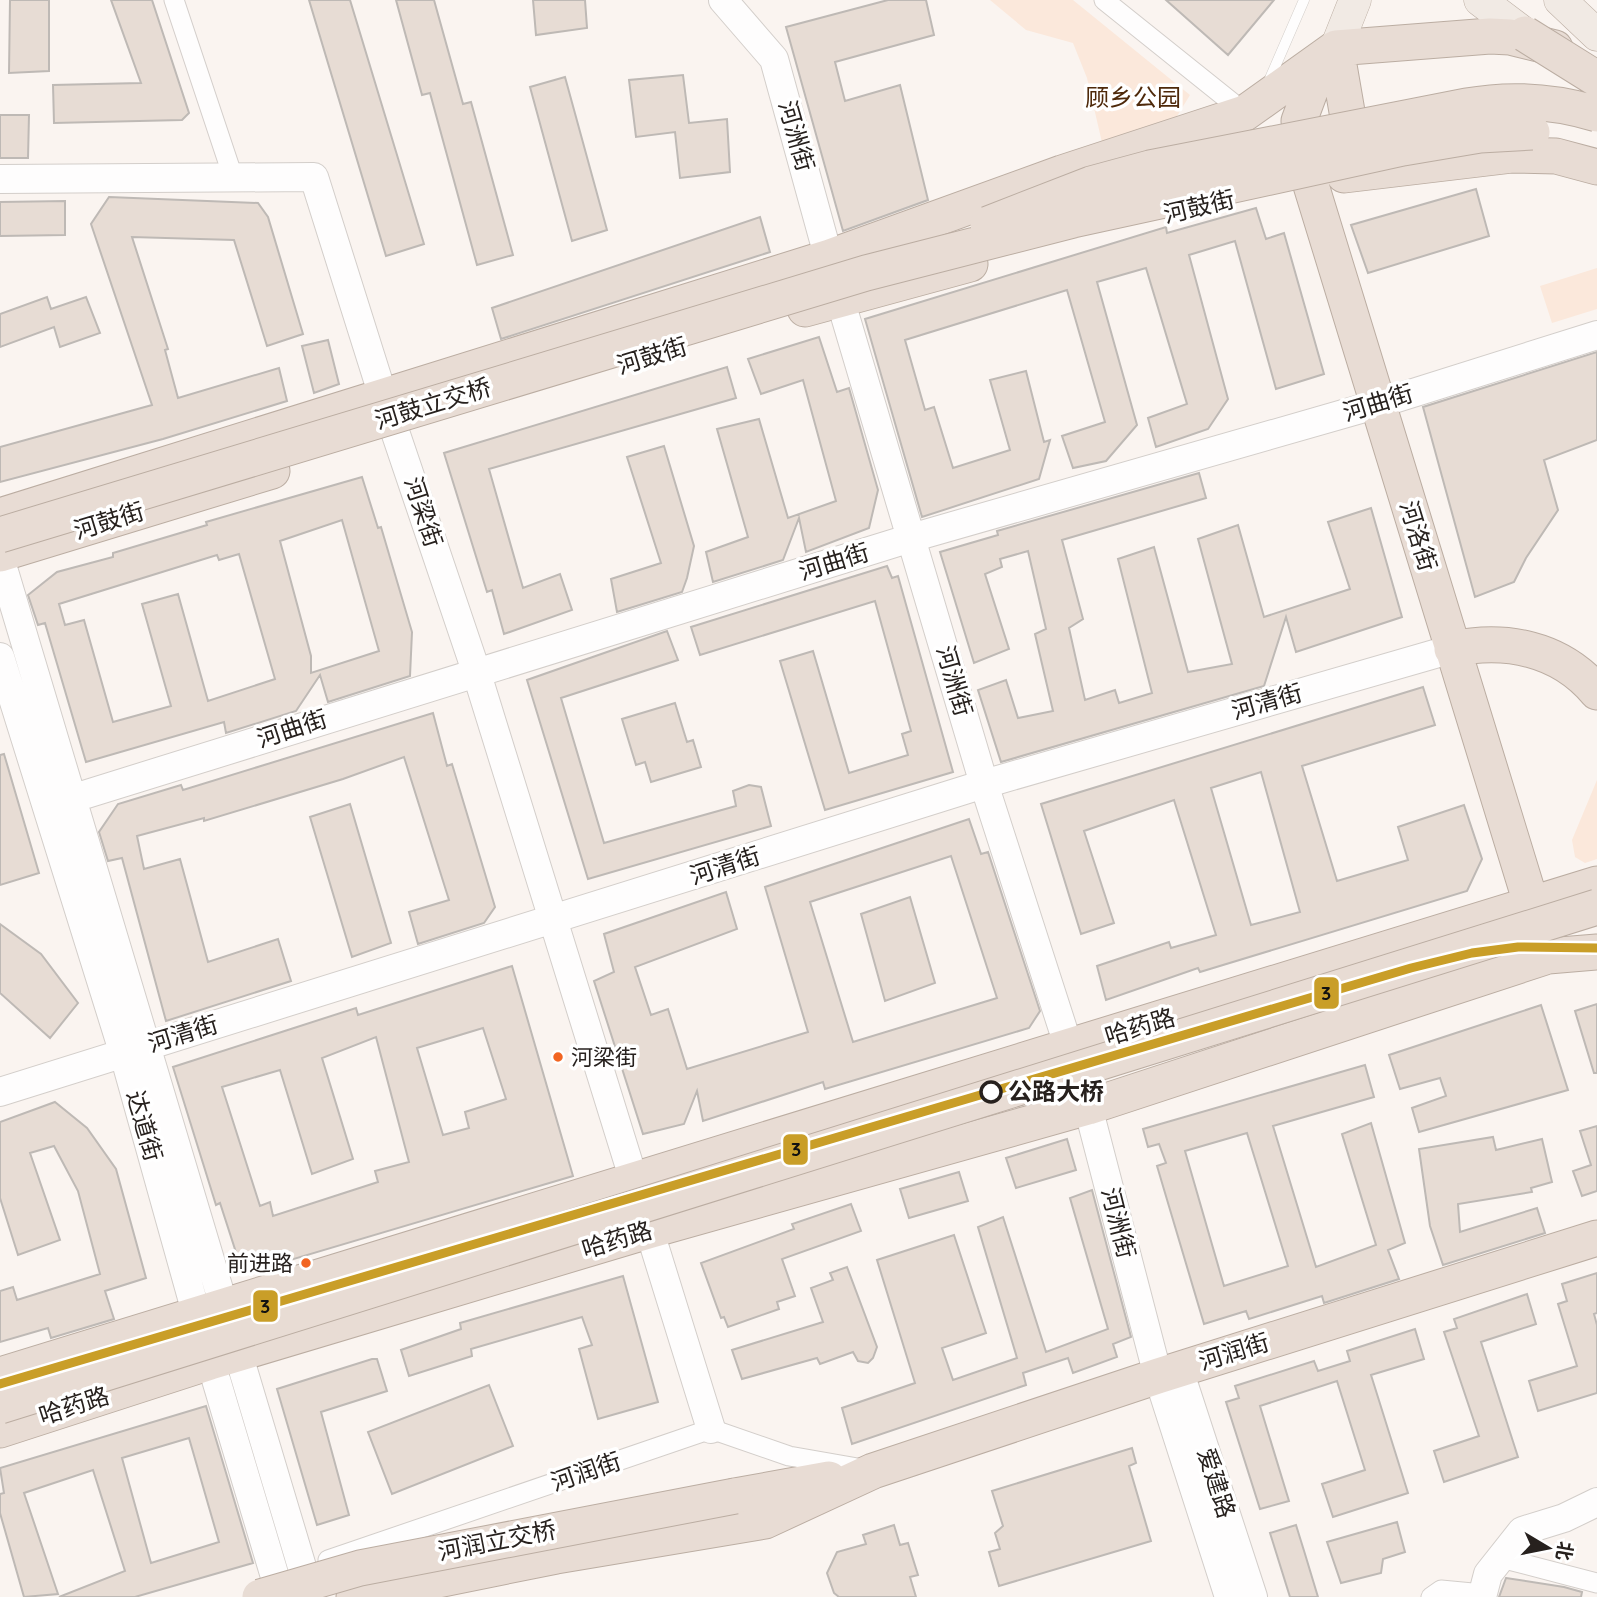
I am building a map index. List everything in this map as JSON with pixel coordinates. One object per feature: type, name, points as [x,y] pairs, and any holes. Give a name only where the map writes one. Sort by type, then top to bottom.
[{"type":"highway","points":[[1525,34],[1597,79]]},
{"type":"highway","points":[[1358,172],[1336,48],[1510,37],[1557,49],[1597,68]]},
{"type":"highway","name":"河鼓街","points":[[0,516],[830,257],[1062,173],[1252,109],[1336,48]]},
{"type":"highway","name":"河洛街","points":[[1336,48],[1315,78],[1299,121],[1310,181],[1548,956]]},
{"type":"highway","points":[[866,273],[1056,196],[1150,168],[1491,102],[1537,102],[1597,114]]},
{"type":"highway","points":[[866,273],[1073,220],[1436,142],[1480,135],[1551,131],[1597,141]]},
{"type":"highway","name":"河鼓街","points":[[0,556],[840,299],[1075,236],[1358,172],[1513,155],[1556,156],[1597,167]]},
{"type":"highway","name":"河鼓立交桥","points":[[0,536],[866,273]]},
{"type":"highway","points":[[1452,649],[1483,643],[1530,650],[1581,673],[1597,692]]},
{"type":"highway","name":"哈药路","points":[[0,1375],[1069,1049],[1530,898],[1597,884]]},
{"type":"highway","points":[[0,1406],[1597,907]]},
{"type":"highway","points":[[1548,956],[1597,939]]},
{"type":"highway","name":"哈药路","points":[[0,1430],[223,1358],[648,1231],[1088,1107],[1548,956],[1597,952]]},
{"type":"highway","name":"河润街","points":[[354,1597],[556,1556],[765,1521],[873,1471],[1168,1373],[1597,1238]]},
{"type":"highway","name":"河润立交桥","points":[[260,1597],[360,1568],[873,1471]]},
{"type":"main road","points":[[1336,48],[1355,0]]},
{"type":"main road","points":[[1480,0],[1525,34]]},
{"type":"main road","points":[[1560,0],[1597,35]]},
{"type":"street","points":[[174,0],[233,177]]},
{"type":"street","name":"河洲街","points":[[723,0],[774,59],[840,299],[984,783],[1088,1107],[1168,1373]]},
{"type":"street","points":[[1104,0],[1252,109]]},
{"type":"street","name":"河梁街","points":[[0,178],[314,177],[383,397],[476,671],[555,920],[648,1231],[711,1429]]},
{"type":"street","name":"河曲街","points":[[74,798],[911,538],[1378,404],[1597,335]]},
{"type":"street","points":[[0,556],[74,798],[135,1048],[223,1358],[281,1597]]},
{"type":"street","name":"河清街","points":[[0,1092],[555,920],[984,783],[1452,649]]},
{"type":"street","points":[[0,657],[135,1048]]},
{"type":"street","points":[[223,1358],[311,1597]]},
{"type":"street","name":"爱建路","points":[[1168,1373],[1229,1597]]},
{"type":"street","name":"爱建路","points":[[1168,1373],[1253,1597]]},
{"type":"street","name":"河润街","points":[[301,1569],[711,1429],[789,1456],[873,1471]]},
{"type":"street","points":[[1431,1597],[1441,1590],[1483,1596],[1488,1574],[1522,1531],[1564,1518],[1597,1502]]},
{"type":"street","points":[[1501,1558],[1597,1583]]},
{"type":"lane","points":[[1252,109],[1304,0]]},
{"type":"green space","name":"顾乡公园","points":[[990,0],[1073,0],[1190,95],[1171,126],[1104,151],[1087,78],[1073,43],[1026,30]]},
{"type":"green space","points":[[1597,268],[1597,309],[1552,323],[1540,286]]},
{"type":"green space","points":[[1597,780],[1597,859],[1585,863],[1575,857],[1572,840]]},
{"type":"building","points":[[10,0],[49,0],[49,71],[9,73]]},
{"type":"building","points":[[111,0],[152,0],[189,113],[182,120],[54,123],[53,85],[141,83]]},
{"type":"building","points":[[309,0],[350,0],[424,244],[386,256]]},
{"type":"building","points":[[396,0],[434,0],[463,104],[471,102],[513,255],[477,265],[430,93],[422,95]]},
{"type":"building","points":[[533,0],[585,0],[587,28],[536,35]]},
{"type":"building","points":[[888,0],[926,0],[934,35],[835,62],[845,101],[900,85],[928,200],[843,231],[786,27]]},
{"type":"building","points":[[1166,0],[1274,0],[1228,55]]},
{"type":"building","points":[[683,75],[689,123],[727,119],[730,172],[680,178],[675,132],[636,137],[629,80]]},
{"type":"building","points":[[565,77],[607,230],[572,241],[530,87]]},
{"type":"building","points":[[0,115],[29,115],[28,158],[0,158]]},
{"type":"building","points":[[1476,189],[1489,236],[1368,273],[1351,225]]},
{"type":"building","points":[[109,197],[258,203],[268,217],[303,334],[267,346],[234,240],[132,237],[168,349],[165,350],[178,398],[279,368],[287,401],[163,439],[0,482],[0,447],[152,405],[91,224]]},
{"type":"building","points":[[65,201],[65,235],[0,236],[0,202]]},
{"type":"building","points":[[1256,208],[1266,239],[1284,233],[1324,374],[1276,389],[1235,241],[1189,255],[1228,399],[1208,429],[1156,447],[1148,418],[1187,404],[1146,268],[1097,282],[1137,425],[1106,461],[1073,468],[1062,436],[1105,422],[1067,290],[905,340],[925,410],[934,407],[953,468],[1010,450],[990,380],[1026,371],[1044,442],[1050,440],[1039,479],[922,517],[865,319],[1166,227],[1167,233]]},
{"type":"building","points":[[760,217],[770,252],[501,339],[492,308]]},
{"type":"building","points":[[47,297],[51,309],[86,297],[100,333],[60,347],[54,327],[0,347],[0,314]]},
{"type":"building","points":[[819,337],[837,392],[849,388],[878,490],[869,528],[806,552],[799,518],[783,560],[713,582],[706,552],[748,537],[717,429],[759,419],[788,518],[836,501],[803,380],[761,394],[748,359]]},
{"type":"building","points":[[328,340],[339,384],[314,393],[302,346]]},
{"type":"building","points":[[1597,352],[1597,440],[1544,460],[1558,510],[1526,558],[1514,582],[1475,597],[1423,407]]},
{"type":"building","points":[[727,367],[736,398],[489,469],[523,588],[560,574],[572,610],[504,634],[492,590],[487,592],[444,453]]},
{"type":"building","points":[[664,446],[694,546],[687,578],[682,592],[617,612],[611,579],[661,563],[627,457]]},
{"type":"building","points":[[1199,473],[1206,498],[1062,540],[1083,619],[1069,628],[1085,700],[1115,690],[1119,703],[1152,693],[1118,559],[1154,547],[1188,672],[1232,664],[1198,539],[1238,525],[1264,617],[1350,589],[1328,522],[1371,508],[1402,617],[1296,652],[1286,617],[1264,686],[1001,762],[978,690],[1006,680],[1018,718],[1053,711],[1035,634],[1046,629],[1028,551],[1000,559],[1002,567],[985,574],[1009,649],[974,663],[940,552],[998,535],[997,531]]},
{"type":"building","points":[[362,477],[378,528],[381,527],[412,632],[410,676],[328,702],[320,675],[296,711],[226,733],[224,722],[86,762],[45,623],[38,625],[28,595],[57,572],[113,557],[113,553],[207,525],[206,522]],"holes":[[[342,520],[379,651],[311,673],[311,656],[280,541]],[[239,554],[275,679],[208,701],[178,594],[142,604],[171,706],[113,722],[84,620],[65,625],[59,604],[217,555],[219,560]]]},
{"type":"building","points":[[887,566],[892,578],[898,576],[953,772],[825,810],[780,661],[813,651],[849,773],[908,755],[902,734],[911,731],[875,601],[700,655],[691,627]]},
{"type":"building","points":[[667,631],[678,660],[561,698],[604,843],[736,806],[733,791],[749,785],[761,787],[771,826],[588,879],[527,680]]},
{"type":"building","points":[[1423,687],[1435,725],[1302,766],[1337,881],[1408,860],[1398,827],[1464,805],[1482,859],[1467,891],[1200,972],[1198,968],[1106,1000],[1097,966],[1169,942],[1171,948],[1216,935],[1174,800],[1084,831],[1114,923],[1081,934],[1041,804]],"holes":[[[1261,772],[1300,912],[1251,925],[1211,788]]]},
{"type":"building","points":[[675,703],[687,742],[693,740],[701,767],[651,782],[645,762],[636,765],[622,719]]},
{"type":"building","points":[[433,713],[447,766],[452,764],[495,907],[484,923],[418,944],[409,912],[449,900],[404,757],[343,779],[204,821],[204,818],[137,836],[144,869],[180,859],[208,962],[278,939],[291,981],[166,1021],[122,858],[108,861],[99,832],[118,804],[181,785],[183,790]]},
{"type":"building","points":[[4,754],[39,873],[0,885],[0,755]]},
{"type":"building","points":[[350,804],[391,943],[352,957],[310,817]]},
{"type":"building","points":[[969,819],[981,854],[988,852],[1040,1011],[1029,1028],[825,1089],[823,1082],[703,1121],[697,1091],[684,1124],[643,1134],[594,981],[614,972],[604,934],[726,892],[737,929],[635,967],[651,1015],[668,1009],[687,1069],[808,1032],[765,887]],"holes":[[[951,856],[997,998],[853,1042],[810,902]]]},
{"type":"building","points":[[910,897],[935,983],[885,1001],[861,914]]},
{"type":"building","points":[[0,924],[41,954],[78,1003],[50,1038],[0,993]]},
{"type":"building","points":[[512,966],[573,1176],[243,1274],[220,1203],[216,1205],[173,1067],[356,1008],[358,1015]],"holes":[[[483,1028],[506,1099],[465,1112],[469,1128],[443,1135],[417,1048]],[[376,1037],[409,1162],[375,1171],[378,1182],[273,1216],[270,1202],[260,1206],[222,1087],[280,1070],[312,1174],[353,1159],[322,1058]]]},
{"type":"building","points":[[1597,1004],[1597,1073],[1594,1073],[1575,1011]]},
{"type":"building","points":[[1541,1005],[1568,1090],[1419,1132],[1412,1108],[1446,1096],[1440,1078],[1400,1089],[1389,1055]]},
{"type":"building","points":[[1365,1065],[1374,1097],[1273,1126],[1316,1267],[1376,1245],[1342,1134],[1371,1123],[1405,1243],[1388,1250],[1399,1279],[1324,1303],[1322,1296],[1249,1319],[1246,1311],[1204,1324],[1157,1166],[1166,1163],[1159,1144],[1148,1147],[1143,1129]],"holes":[[[1247,1133],[1288,1266],[1224,1286],[1185,1151]]]},
{"type":"building","points":[[55,1102],[87,1128],[116,1169],[146,1278],[105,1291],[114,1319],[51,1338],[48,1328],[0,1342],[0,1291],[13,1287],[17,1300],[100,1274],[78,1191],[54,1146],[30,1153],[60,1240],[18,1255],[0,1198],[0,1122]]},
{"type":"building","points":[[1597,1126],[1597,1191],[1582,1196],[1573,1171],[1591,1165],[1580,1131]]},
{"type":"building","points":[[1493,1137],[1496,1150],[1542,1139],[1552,1182],[1531,1188],[1532,1192],[1458,1204],[1460,1232],[1537,1208],[1545,1233],[1443,1265],[1430,1226],[1419,1149]]},
{"type":"building","points":[[1067,1139],[1076,1170],[1016,1188],[1006,1158]]},
{"type":"building","points":[[959,1172],[968,1201],[909,1218],[900,1189]]},
{"type":"building","points":[[1092,1190],[1131,1337],[1113,1344],[1117,1357],[1073,1373],[1068,1358],[1023,1373],[1026,1385],[852,1444],[842,1408],[915,1383],[877,1260],[954,1235],[986,1333],[942,1348],[953,1380],[1017,1358],[978,1227],[1003,1217],[1046,1352],[1108,1329],[1070,1198]]},
{"type":"building","points":[[851,1204],[861,1231],[782,1259],[795,1296],[777,1302],[779,1309],[728,1327],[724,1317],[721,1318],[701,1263],[794,1229],[792,1224]]},
{"type":"building","points":[[847,1267],[877,1347],[873,1358],[868,1363],[858,1361],[853,1352],[820,1364],[817,1358],[742,1379],[732,1350],[823,1322],[811,1288],[833,1280],[830,1273]]},
{"type":"building","points":[[1597,1273],[1597,1313],[1594,1314],[1597,1325],[1597,1393],[1538,1411],[1529,1381],[1577,1366],[1558,1304],[1567,1301],[1562,1284]]},
{"type":"building","points":[[623,1276],[658,1402],[598,1419],[579,1349],[592,1345],[582,1317],[471,1349],[472,1356],[409,1376],[401,1350],[461,1329],[460,1323]]},
{"type":"building","points":[[1527,1294],[1536,1324],[1481,1342],[1518,1457],[1444,1482],[1434,1451],[1479,1436],[1444,1332],[1457,1328],[1454,1319]]},
{"type":"building","points":[[1415,1329],[1424,1359],[1371,1375],[1408,1493],[1333,1517],[1322,1484],[1365,1470],[1337,1381],[1260,1406],[1289,1501],[1260,1509],[1226,1402],[1239,1398],[1235,1386],[1314,1361],[1318,1371],[1350,1361],[1347,1351]]},
{"type":"building","points":[[377,1359],[387,1391],[321,1412],[349,1515],[317,1525],[277,1389]]},
{"type":"building","points":[[489,1385],[513,1446],[392,1494],[368,1432]]},
{"type":"building","points":[[206,1406],[253,1563],[135,1597],[59,1597],[125,1571],[93,1470],[24,1493],[58,1594],[24,1597],[0,1513],[0,1494],[4,1493],[0,1468]],"holes":[[[189,1438],[219,1542],[151,1563],[122,1458]]]},
{"type":"building","points":[[1132,1448],[1136,1463],[1129,1466],[1151,1541],[999,1586],[989,1552],[1000,1549],[995,1533],[1003,1526],[992,1491]]},
{"type":"building","points":[[1397,1522],[1405,1552],[1383,1559],[1381,1573],[1341,1583],[1327,1542]]},
{"type":"building","points":[[894,1525],[900,1545],[908,1543],[918,1575],[910,1577],[916,1597],[839,1597],[834,1593],[827,1573],[837,1552],[866,1544],[863,1535]]},
{"type":"building","points":[[1296,1525],[1318,1597],[1290,1597],[1270,1533]]},
{"type":"building","points":[[1506,1578],[1564,1587],[1582,1592],[1581,1597],[1499,1597]]},
{"type":"transit line","name":"3","points":[[0,1384],[1411,968],[1472,953],[1518,947],[1597,948]]},
{"type":"place","name":"河梁街","points":[[558,1057]]},
{"type":"place","name":"公路大桥","points":[[991,1092]]},
{"type":"place","name":"前进路","points":[[306,1263]]}]
